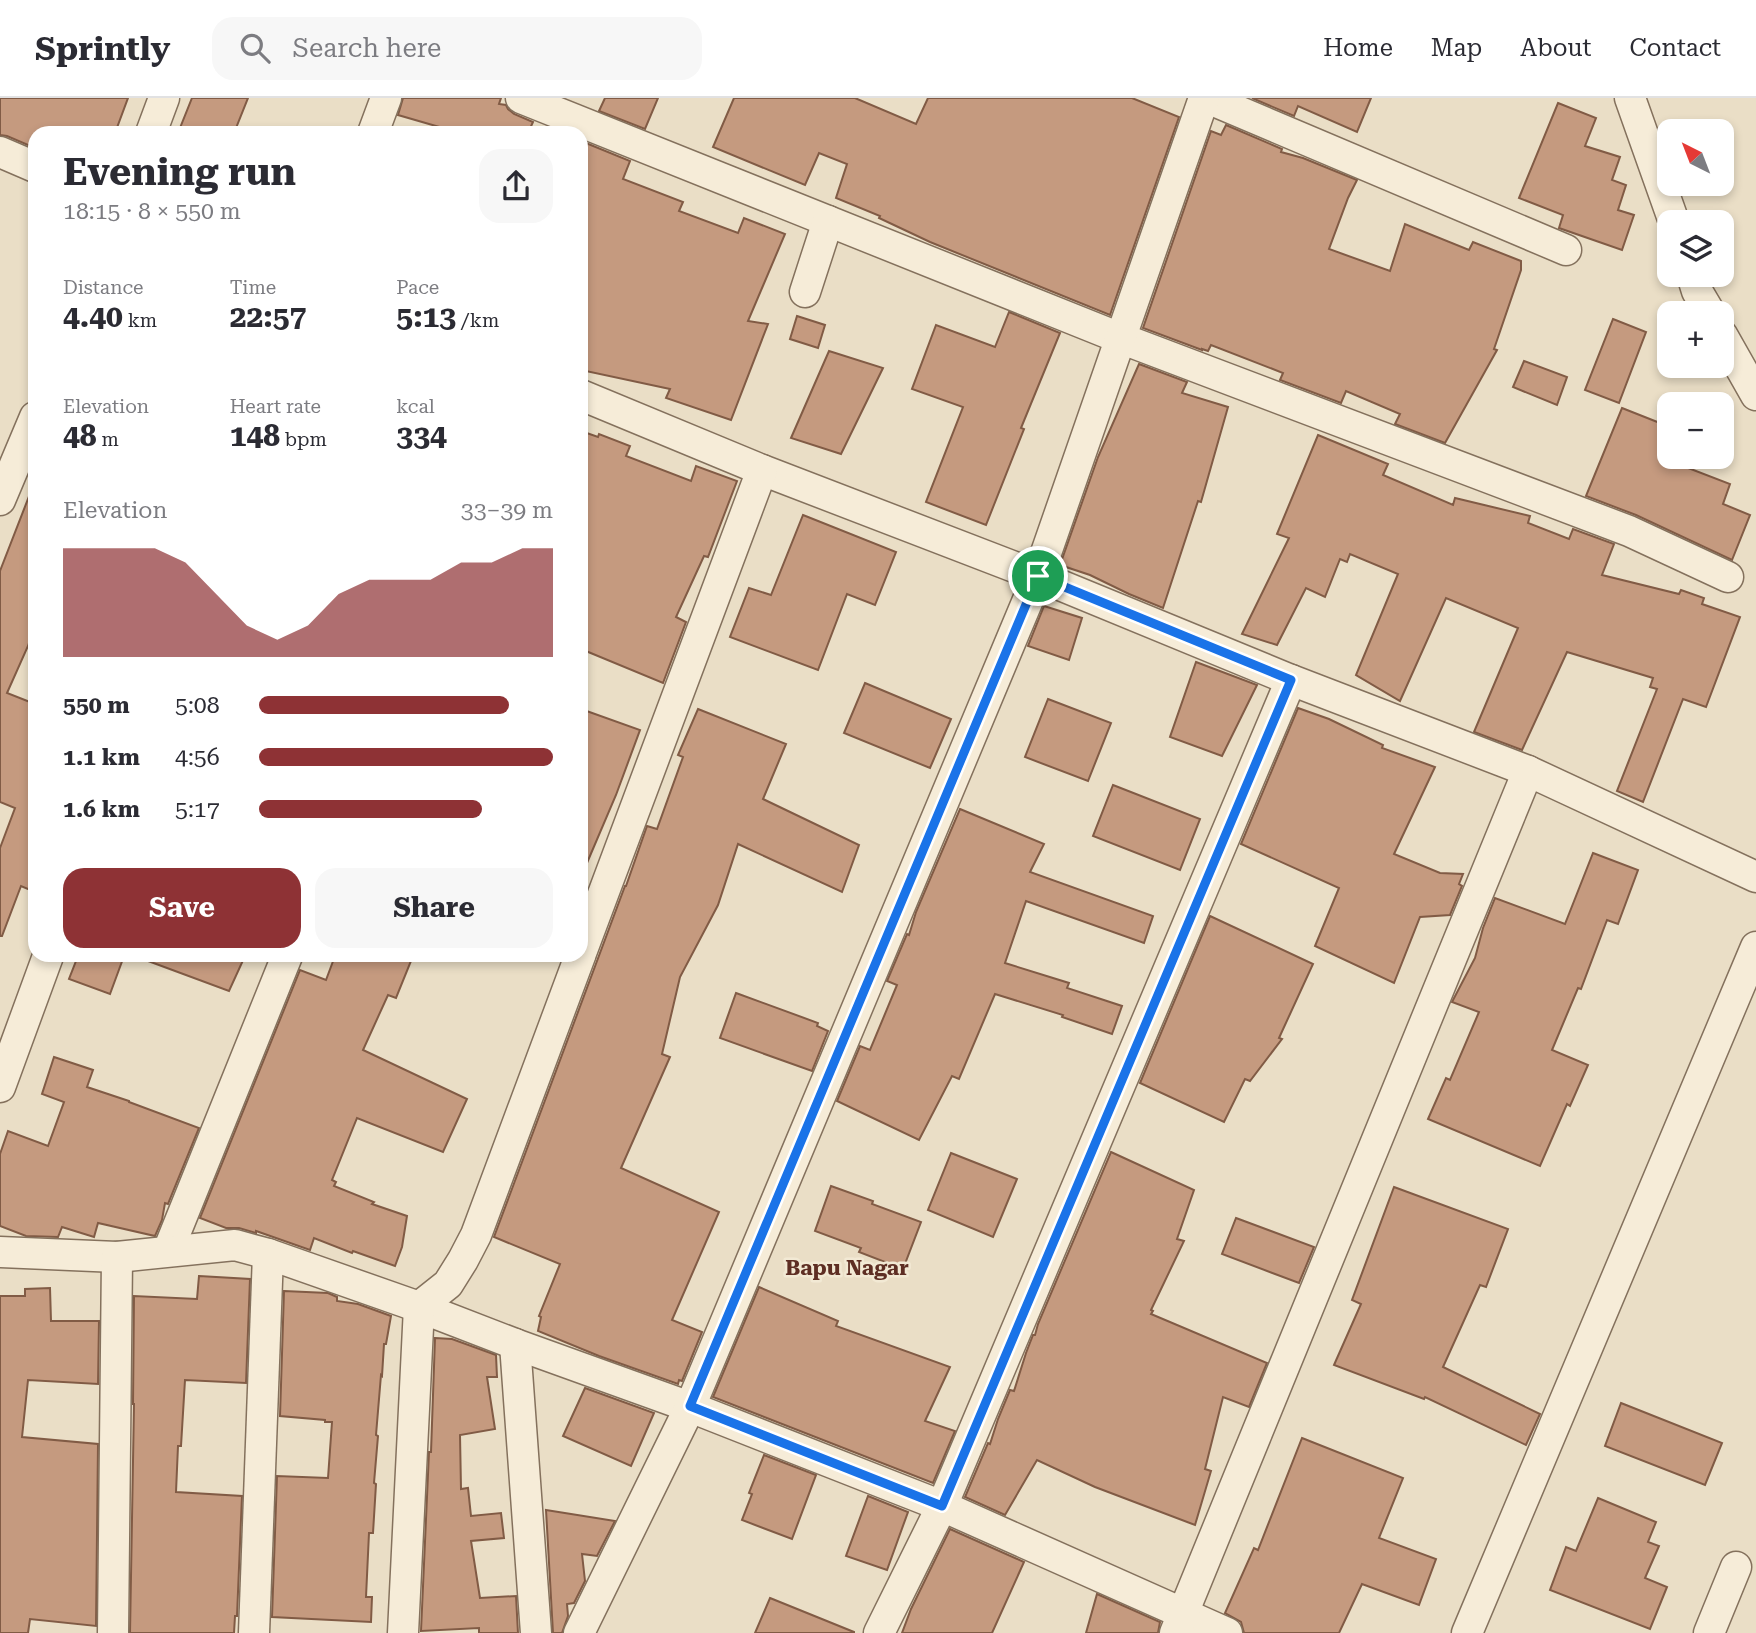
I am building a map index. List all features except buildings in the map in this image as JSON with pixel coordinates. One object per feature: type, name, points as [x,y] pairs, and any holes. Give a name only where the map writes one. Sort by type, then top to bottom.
[{"type":"street","points":[[154,126],[164,98]]},
{"type":"street","points":[[376,126],[386,98]]},
{"type":"street","points":[[521,98],[1121,338],[1629,531],[1728,577]]},
{"type":"street","points":[[579,1633],[690,1406],[1038,576],[1206,98],[1566,250]]},
{"type":"street","points":[[1630,98],[1670,210]]},
{"type":"street","points":[[0,152],[28,164]]},
{"type":"street","points":[[805,292],[828,221]]},
{"type":"street","points":[[1734,356],[1756,395]]},
{"type":"street","points":[[588,398],[762,470],[1038,576],[1291,680],[1528,771],[1756,877]]},
{"type":"street","points":[[0,500],[28,434]]},
{"type":"street","points":[[588,935],[762,470]]},
{"type":"street","points":[[879,1633],[942,1506],[1291,680]]},
{"type":"street","points":[[1179,1623],[1528,771]]},
{"type":"street","points":[[1467,1633],[1756,947]]},
{"type":"street","points":[[0,1087],[46,962]]},
{"type":"street","points":[[168,1251],[285,962]]},
{"type":"street","points":[[403,1633],[419,1307],[448,1284],[476,1235],[578,962]]},
{"type":"street","points":[[0,1252],[117,1256],[235,1245],[268,1254],[690,1406],[942,1506],[1179,1623],[1227,1633]]},
{"type":"street","points":[[254,1633],[268,1254]]},
{"type":"street","points":[[113,1633],[117,1256]]},
{"type":"street","points":[[514,1344],[536,1633]]},
{"type":"street","points":[[1709,1633],[1736,1567]]},
{"type":"district","name":"Bapu Nagar","points":[[847,1268]]},
{"type":"route","points":[[1038,576],[1291,680],[942,1506],[690,1406],[1038,576]]}]
